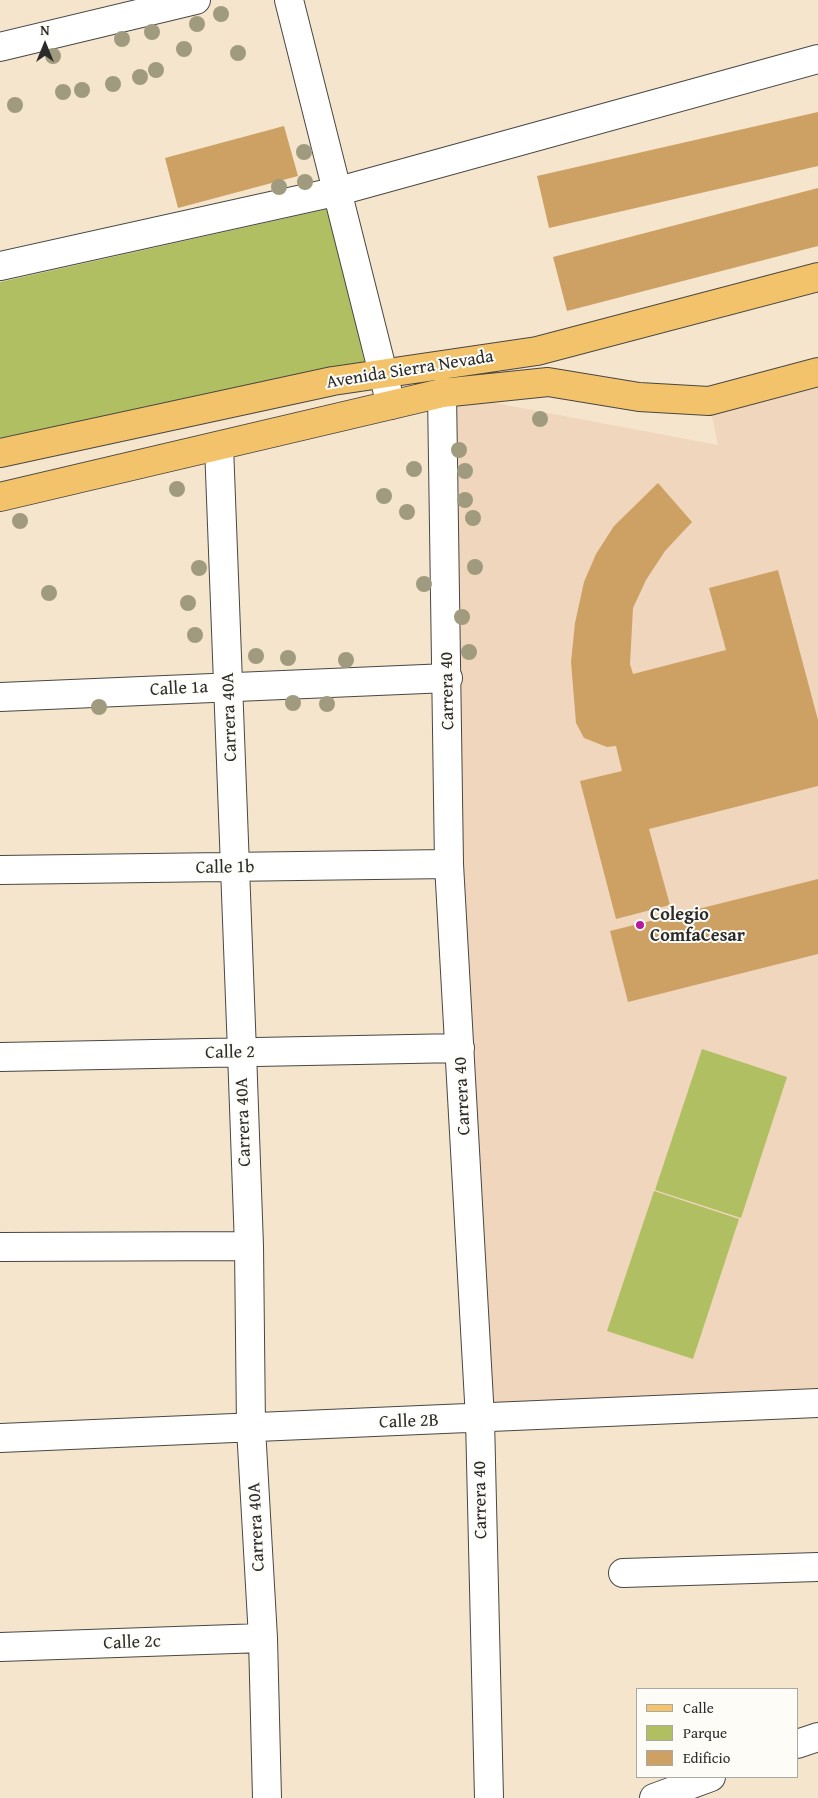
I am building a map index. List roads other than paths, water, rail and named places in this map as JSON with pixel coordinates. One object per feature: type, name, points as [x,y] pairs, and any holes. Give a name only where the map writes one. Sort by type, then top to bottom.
[{"type":"main road","name":"Avenida Sierra Nevada","points":[[0,452],[333,381],[537,351],[818,277]]},
{"type":"main road","name":"Avenida Sierra Nevada","points":[[0,497],[442,394],[548,382],[639,397],[709,401],[818,372]]},
{"type":"street","points":[[0,47],[196,0]]},
{"type":"street","points":[[289,0],[339,191],[391,405]]},
{"type":"street","points":[[0,266],[339,191],[818,59]]},
{"type":"street","name":"Carrera 40","points":[[442,394],[448,678],[449,864],[480,1419],[489,1798]]},
{"type":"street","name":"Carrera 40A","points":[[219,446],[242,1052],[251,1428],[263,1638],[267,1798]]},
{"type":"street","name":"Calle 1a","points":[[0,697],[448,678]]},
{"type":"street","name":"Calle 1b","points":[[0,870],[449,864]]},
{"type":"street","name":"Calle 2","points":[[0,1058],[460,1048]]},
{"type":"street","points":[[0,1247],[248,1246]]},
{"type":"street","name":"Calle 2B","points":[[0,1438],[818,1404]]},
{"type":"street","points":[[624,1573],[818,1567]]},
{"type":"street","name":"Calle 2c","points":[[0,1647],[263,1638]]},
{"type":"street","points":[[798,1744],[818,1736]]},
{"type":"street","points":[[654,1798],[707,1778]]},
{"type":"place","name":"Colegio ComfaCesar","points":[[640,925]]}]
